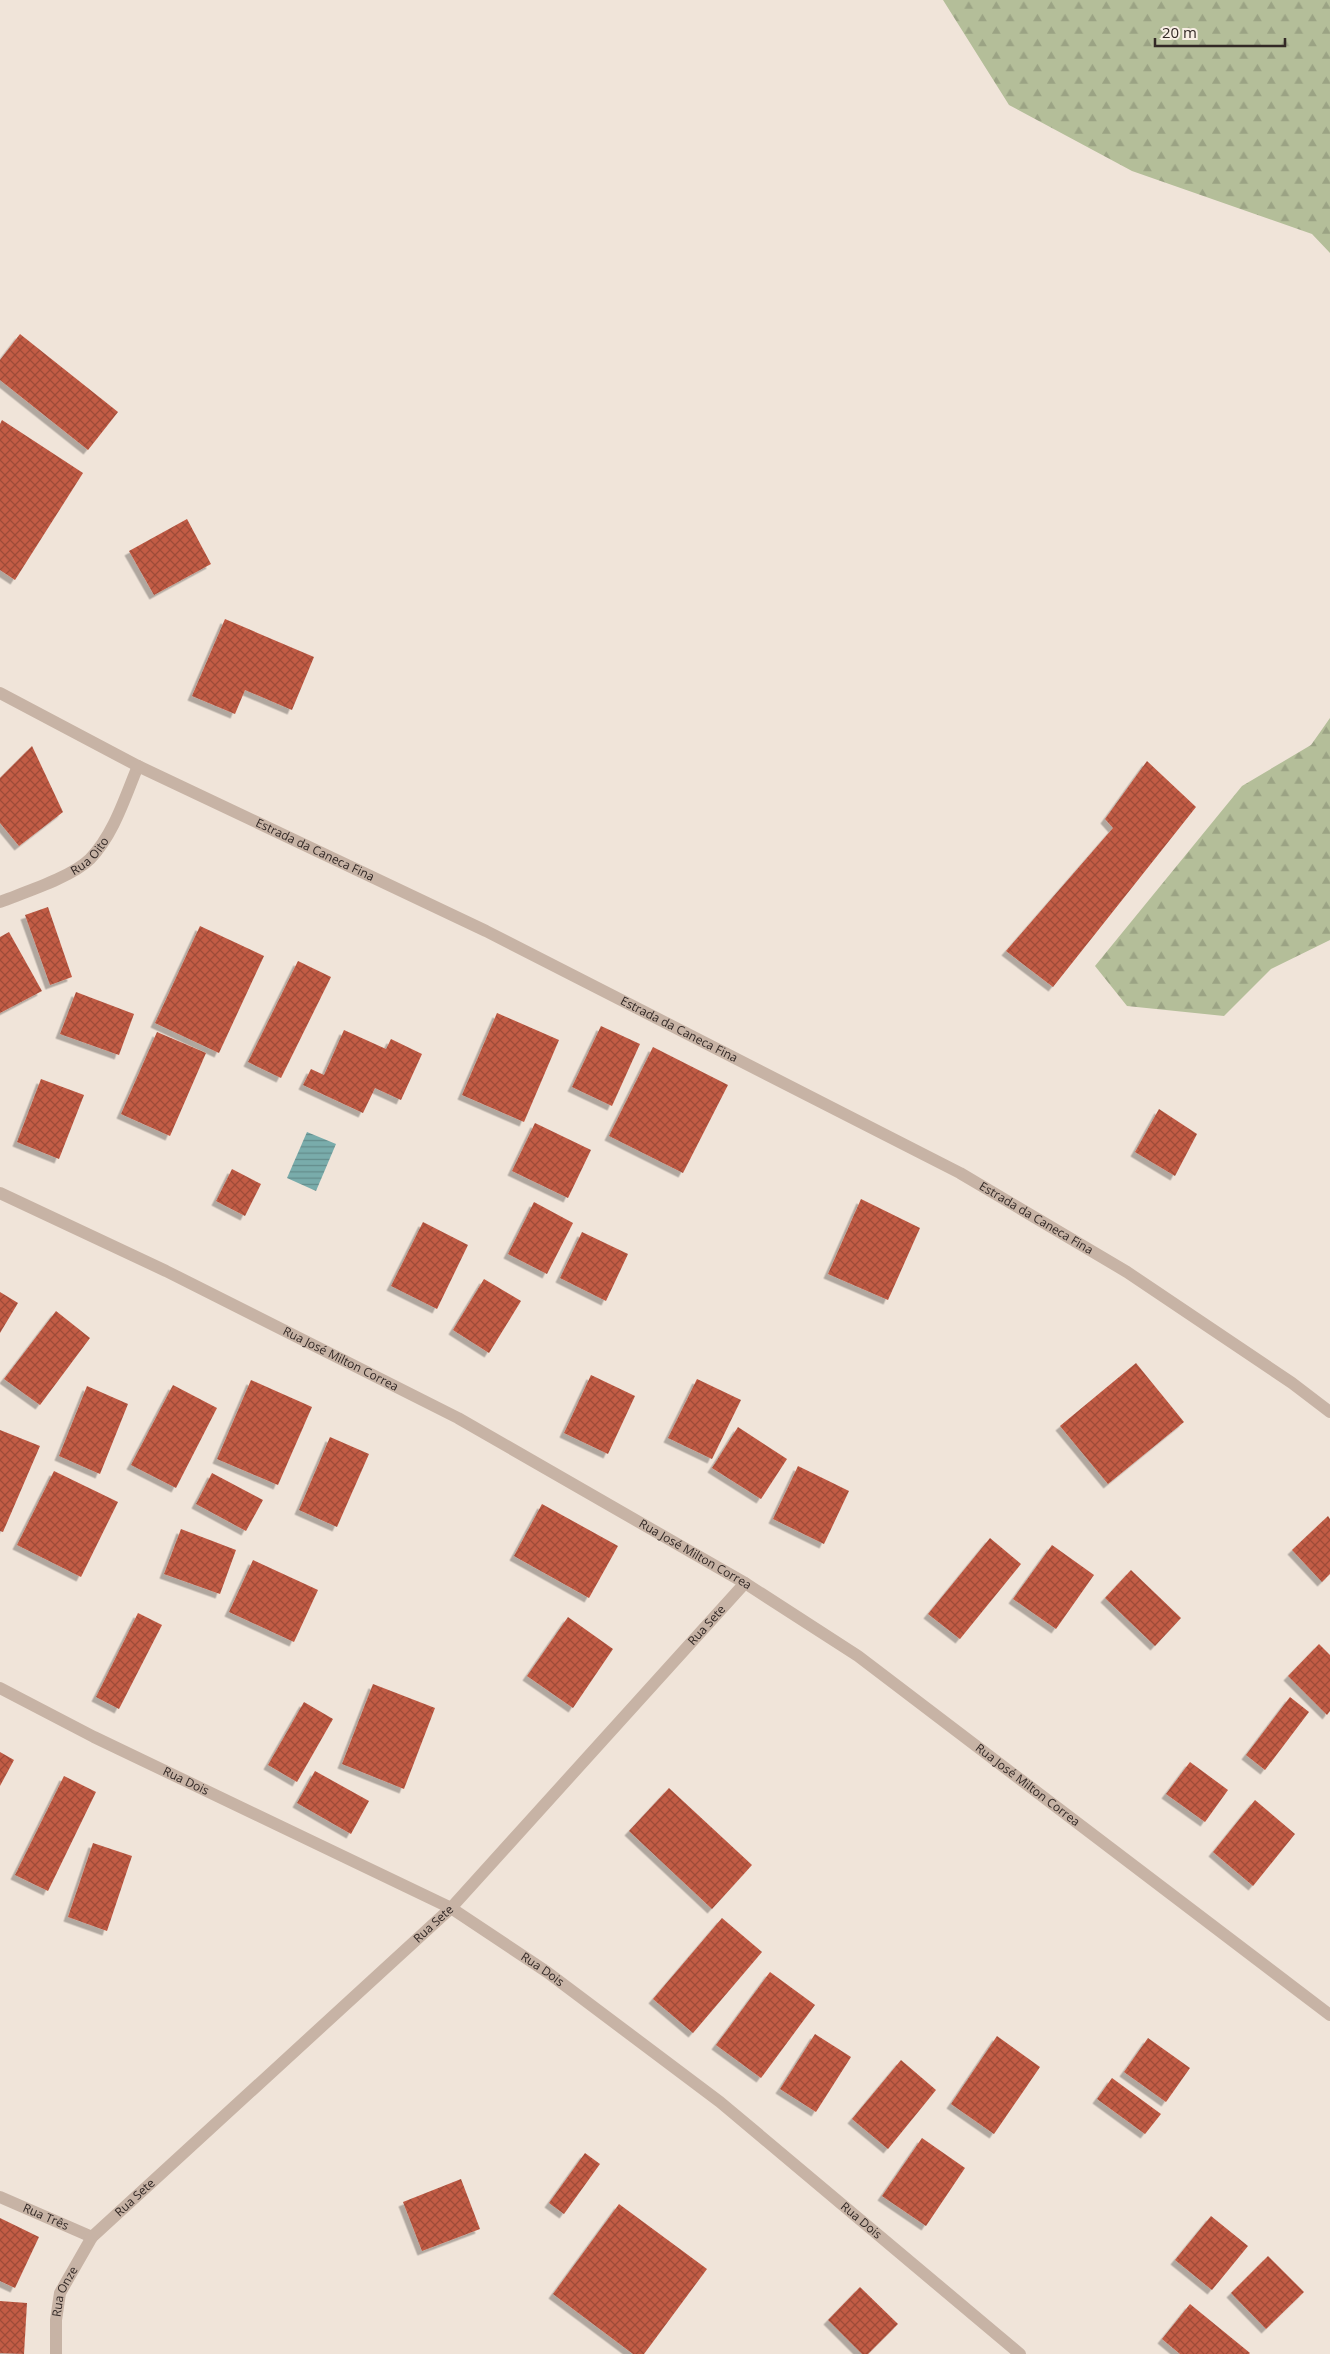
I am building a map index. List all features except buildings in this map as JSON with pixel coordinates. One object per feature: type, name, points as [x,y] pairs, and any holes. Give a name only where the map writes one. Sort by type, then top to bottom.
[{"type":"street","name":"Estrada da Caneca Fina","points":[[0,693],[138,766],[494,936],[960,1173],[1127,1272],[1292,1383],[1330,1412]]},
{"type":"street","name":"Rua Oito","points":[[0,902],[60,878],[90,860],[108,835],[138,766]]},
{"type":"street","name":"Rua José Milton Correa","points":[[0,1193],[166,1271],[458,1418],[745,1582],[858,1656],[1330,2015]]},
{"type":"street","name":"Rua Sete","points":[[92,2237],[451,1908],[745,1582]]},
{"type":"street","name":"Rua Dois","points":[[0,1688],[94,1737],[451,1908],[547,1972],[720,2102],[1020,2354]]},
{"type":"street","name":"Rua Três","points":[[0,2196],[92,2237]]},
{"type":"street","name":"Rua Onze","points":[[56,2354],[56,2320],[60,2293],[92,2237]]},
{"type":"green space","points":[[943,0],[1330,0],[1330,253],[1312,234],[1132,171],[1009,105]]},
{"type":"green space","points":[[1330,718],[1330,940],[1271,969],[1224,1016],[1127,1006],[1095,966],[1242,786],[1311,745]]},
{"type":"water","points":[[307,1132],[336,1144],[316,1191],[287,1178]]}]
